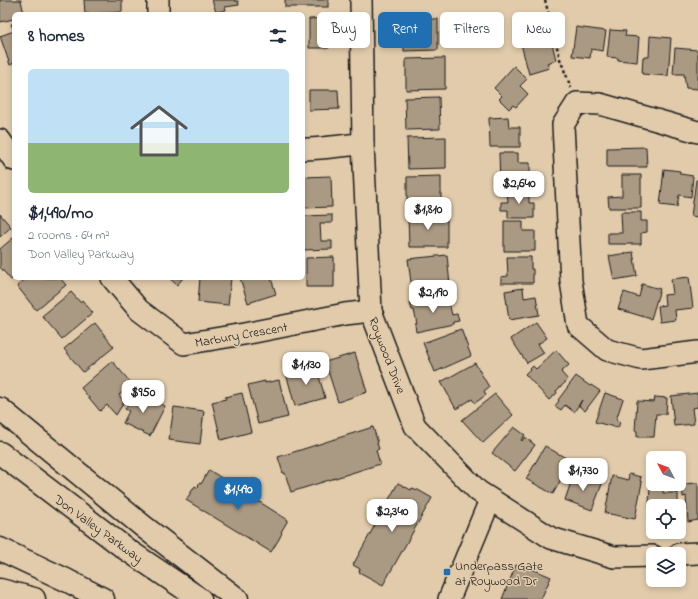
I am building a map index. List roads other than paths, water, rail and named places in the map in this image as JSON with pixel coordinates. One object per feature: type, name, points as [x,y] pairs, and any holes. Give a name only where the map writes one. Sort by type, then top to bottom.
[{"type":"highway","points":[[5,412],[144,527],[237,599]]},
{"type":"highway","name":"Don Valley Parkway","points":[[0,453],[126,548],[200,599]]},
{"type":"highway","points":[[0,549],[103,599]]},
{"type":"highway","points":[[0,590],[34,599]]},
{"type":"street","points":[[158,0],[158,12]]},
{"type":"street","name":"Roywood Drive","points":[[361,0],[363,144],[371,310],[416,426],[469,483],[490,500],[550,538],[614,557],[646,556]]},
{"type":"street","points":[[698,132],[600,104],[577,103],[563,125],[571,282],[578,325],[607,350],[641,359],[698,352]]},
{"type":"street","points":[[0,140],[12,157]]},
{"type":"street","points":[[305,149],[363,144]]},
{"type":"street","name":"Marbury Crescent","points":[[114,280],[139,310],[184,344],[371,310]]},
{"type":"street","points":[[450,599],[490,500]]},
{"type":"street","points":[[686,554],[698,553]]},
{"type":"place","name":"Underpass Gate at Roywood Dr","points":[[447,572]]}]
